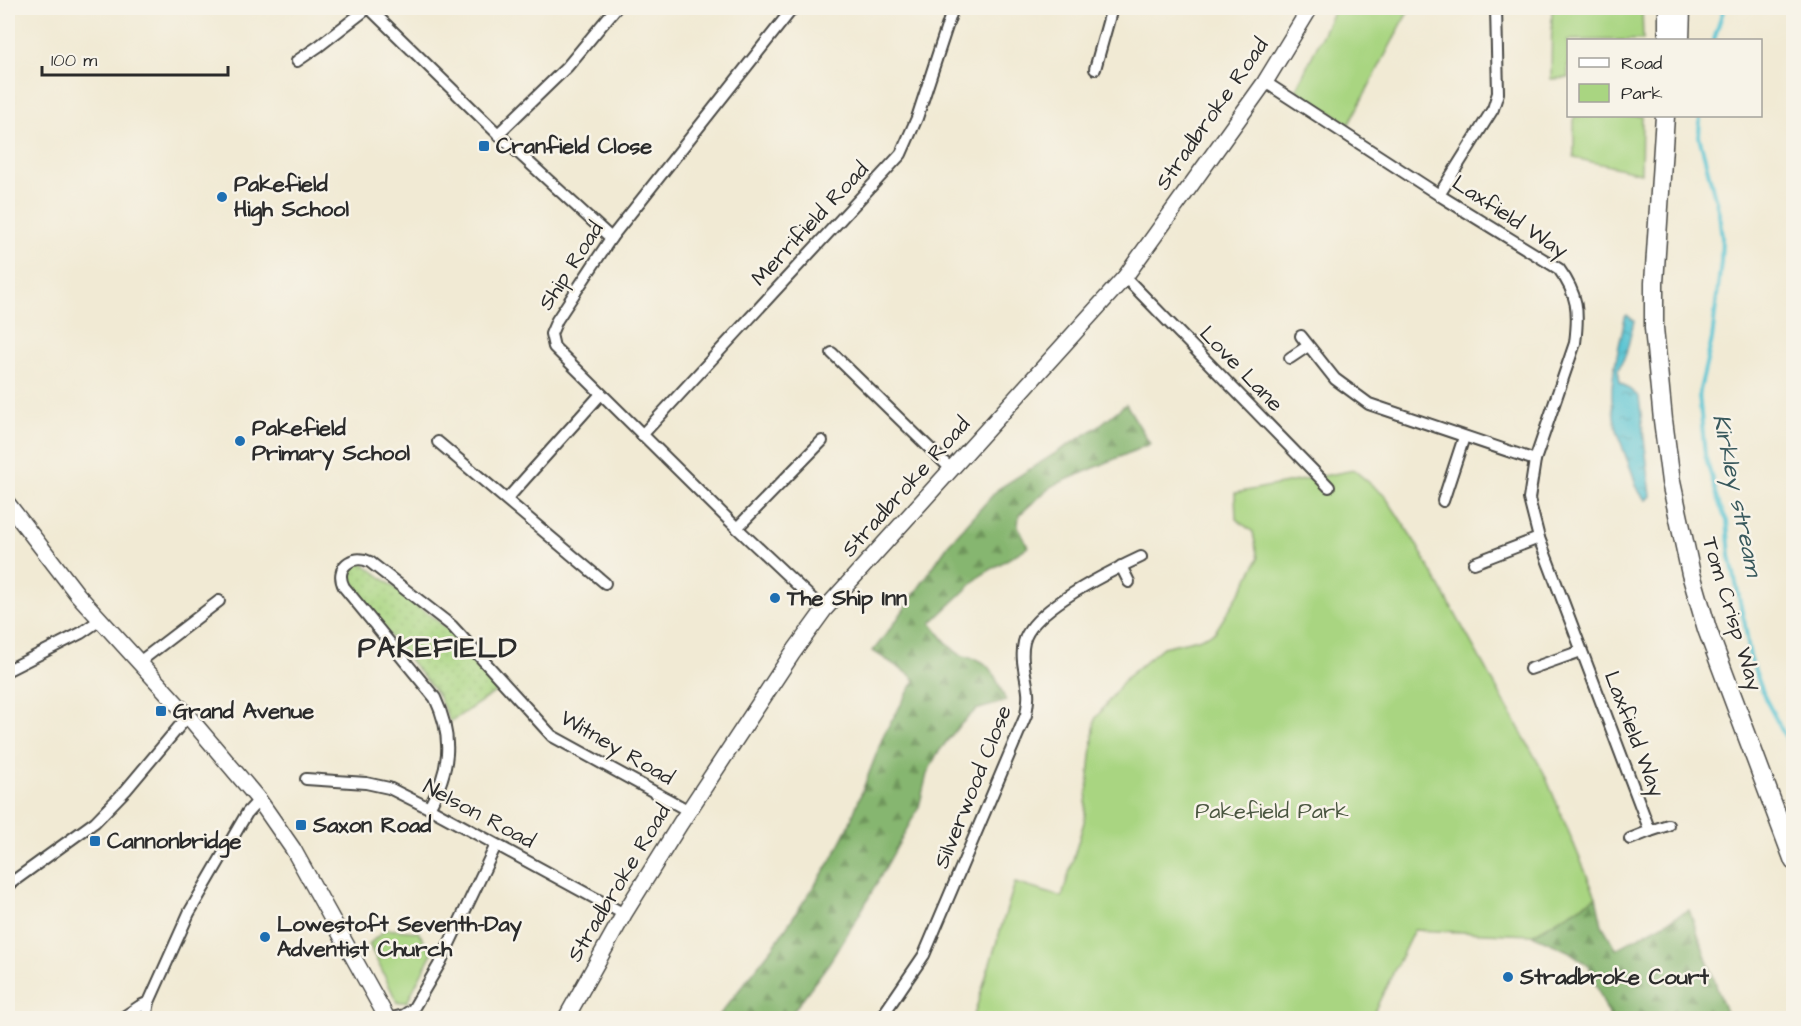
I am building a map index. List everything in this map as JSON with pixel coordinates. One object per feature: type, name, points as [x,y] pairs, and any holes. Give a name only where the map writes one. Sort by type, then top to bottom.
[{"type":"highway","points":[[1668,8],[1668,39]]},
{"type":"highway","points":[[1680,39],[1681,8]]},
{"type":"highway","points":[[1659,372],[1654,328],[1654,283],[1665,117]]},
{"type":"highway","points":[[1659,372],[1663,224],[1675,117]]},
{"type":"highway","name":"Tom Crisp Way","points":[[1659,372],[1671,482],[1694,585],[1707,629],[1794,861]]},
{"type":"main road","name":"Stradbroke Road","points":[[566,1018],[624,914],[689,811],[792,654],[824,610],[1125,277],[1265,82],[1311,8]]},
{"type":"main road","points":[[8,504],[78,595],[188,716],[259,800],[293,849],[389,1018]]},
{"type":"street","points":[[297,61],[368,8],[498,134],[611,238]]},
{"type":"street","points":[[498,134],[567,67],[616,8]]},
{"type":"street","name":"Ship Road","points":[[793,8],[611,238],[556,320],[551,334],[554,347],[737,528],[824,610]]},
{"type":"street","name":"Merrifield Road","points":[[642,435],[901,154],[917,118],[953,8]]},
{"type":"street","points":[[1095,69],[1112,8]]},
{"type":"street","points":[[1439,195],[1493,109],[1498,93],[1496,8]]},
{"type":"street","name":"Laxfield Way","points":[[1265,82],[1439,195],[1559,269],[1571,285],[1577,312],[1575,343],[1535,460],[1529,499],[1539,538],[1650,831]]},
{"type":"street","name":"Love Lane","points":[[1125,277],[1329,488]]},
{"type":"street","points":[[1301,336],[1335,379],[1369,404],[1535,460]]},
{"type":"street","points":[[1290,358],[1308,346]]},
{"type":"street","points":[[832,353],[952,470]]},
{"type":"street","points":[[507,500],[601,394]]},
{"type":"street","points":[[1443,501],[1464,437]]},
{"type":"street","points":[[737,528],[822,441]]},
{"type":"street","points":[[438,442],[605,583]]},
{"type":"street","points":[[1474,563],[1539,538]]},
{"type":"street","name":"Silverwood Close","points":[[881,1018],[924,955],[1026,715],[1029,694],[1022,666],[1024,640],[1033,624],[1049,609],[1141,557]]},
{"type":"street","name":"Witney Road","points":[[429,808],[440,788],[446,764],[445,727],[442,713],[435,698],[344,587],[341,573],[348,563],[356,559],[370,562],[452,626],[552,736],[689,811]]},
{"type":"street","points":[[1122,566],[1130,582]]},
{"type":"street","points":[[138,663],[219,601]]},
{"type":"street","points":[[8,670],[81,633],[100,620]]},
{"type":"street","name":"Laxfield Way","points":[[1530,669],[1581,651]]},
{"type":"street","points":[[8,885],[95,822],[126,790],[188,716]]},
{"type":"street","name":"Nelson Road","points":[[306,779],[366,783],[389,788],[624,914]]},
{"type":"street","points":[[146,1018],[149,1002],[189,913],[247,813],[259,800]]},
{"type":"street","name":"Laxfield Way","points":[[1630,839],[1668,825]]},
{"type":"street","points":[[389,1018],[404,1015],[413,1009],[440,963],[496,845]]},
{"type":"street","points":[[122,1018],[149,1002]]},
{"type":"green space","points":[[1335,8],[1410,8],[1349,124],[1296,90]]},
{"type":"green space","points":[[1552,8],[1642,8],[1643,39],[1567,39],[1567,78],[1551,79]]},
{"type":"green space","points":[[1574,117],[1642,117],[1641,173],[1574,158]]},
{"type":"green space","points":[[1126,404],[1150,444],[1052,486],[1019,515],[1018,526],[1028,547],[980,576],[931,623],[957,653],[979,660],[988,667],[997,680],[1006,701],[976,710],[958,727],[937,754],[927,774],[919,807],[859,915],[829,963],[788,1018],[717,1018],[773,947],[831,861],[848,828],[884,734],[915,680],[873,651],[948,545],[998,489],[1096,428]]},
{"type":"green space","name":"Pakefield Park","points":[[1354,470],[1385,496],[1415,542],[1544,773],[1596,897],[1532,935],[1414,930],[1371,1018],[973,1018],[1015,883],[1062,897],[1084,822],[1095,719],[1126,678],[1163,647],[1198,639],[1215,632],[1258,559],[1253,532],[1236,519],[1235,493]]},
{"type":"green space","points":[[353,564],[364,564],[454,634],[500,689],[450,722],[438,695],[350,587],[346,572]]},
{"type":"green space","points":[[1596,897],[1602,925],[1616,949],[1689,910],[1728,1018],[1610,1018],[1588,965],[1568,951],[1532,935]]},
{"type":"green space","points":[[386,929],[418,932],[432,953],[407,1002],[397,1002],[369,944]]},
{"type":"water","points":[[1627,315],[1634,321],[1626,354],[1618,370],[1620,382],[1639,397],[1651,496],[1647,500],[1641,495],[1620,441],[1613,408],[1613,377]]},
{"type":"waterway","name":"Kirkley stream","points":[[1714,39],[1724,8]]},
{"type":"waterway","name":"Kirkley stream","points":[[1700,117],[1699,136],[1719,213],[1722,237],[1712,339],[1699,394],[1705,455],[1720,506],[1727,521],[1730,556],[1750,657],[1765,698],[1787,740],[1794,768]]},
{"type":"place","name":"Cranfield Close","points":[[484,146]]},
{"type":"place","name":"Pakefield High School","points":[[222,197]]},
{"type":"place","name":"Pakefield Primary School","points":[[240,441]]},
{"type":"place","name":"The Ship Inn","points":[[775,598]]},
{"type":"place","name":"Grand Avenue","points":[[161,711]]},
{"type":"place","name":"Saxon Road","points":[[301,825]]},
{"type":"place","name":"Cannonbridge","points":[[95,841]]},
{"type":"place","name":"Lowestoft Seventh-Day Adventist Church","points":[[265,937]]},
{"type":"place","name":"Stradbroke Court","points":[[1508,977]]},
{"type":"district","name":"PAKEFIELD","points":[[438,648]]}]
